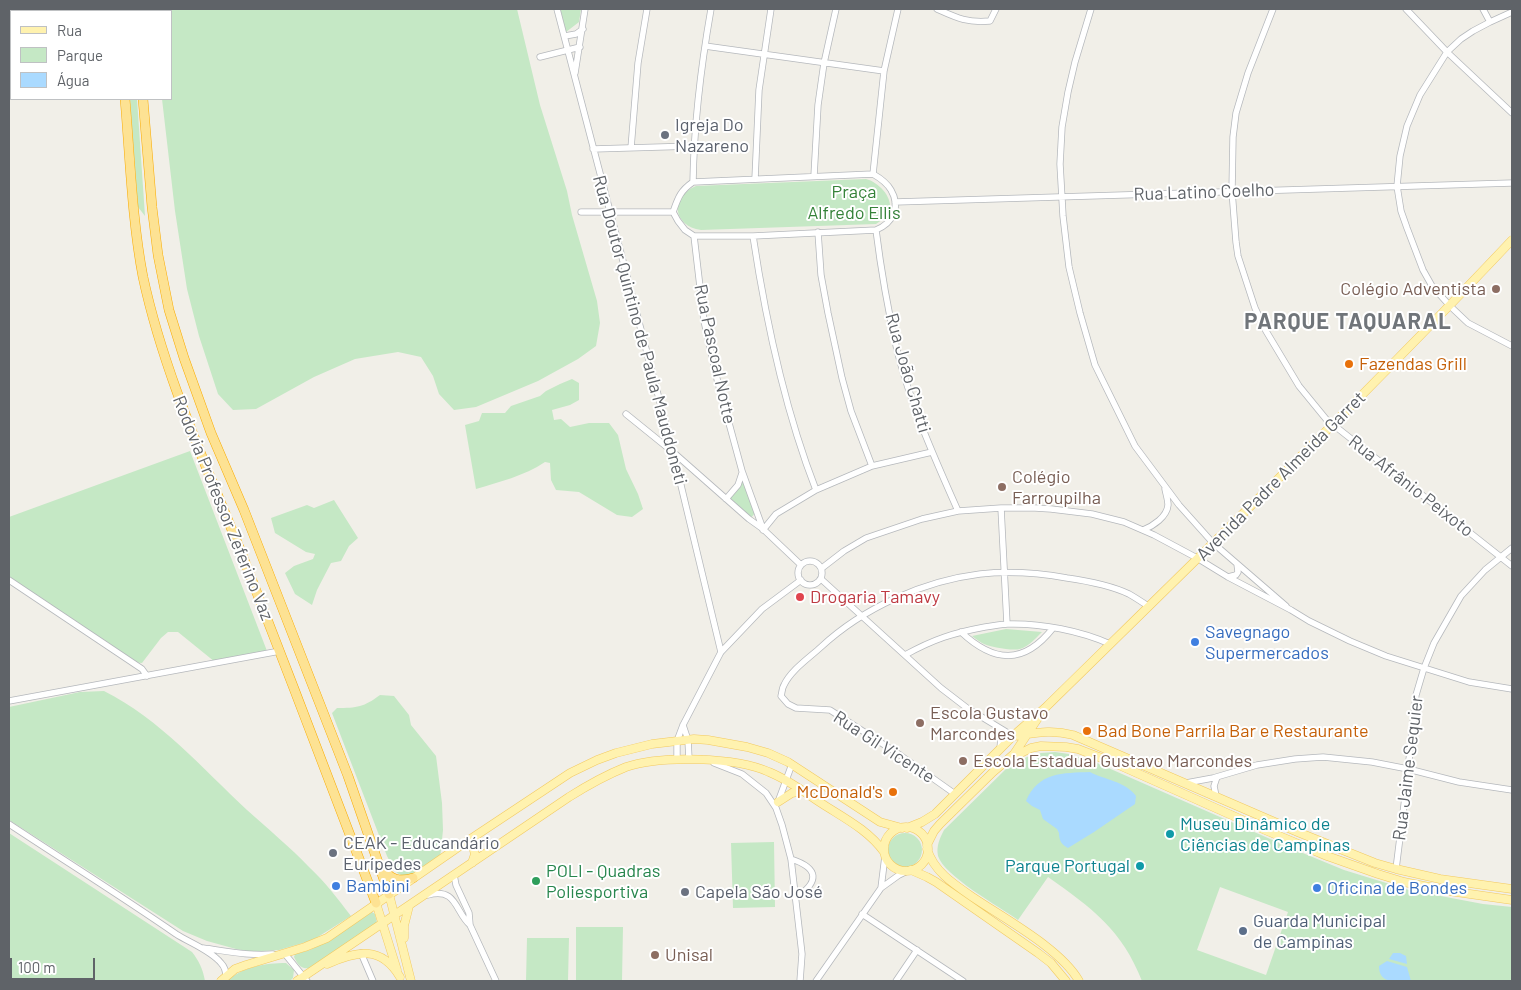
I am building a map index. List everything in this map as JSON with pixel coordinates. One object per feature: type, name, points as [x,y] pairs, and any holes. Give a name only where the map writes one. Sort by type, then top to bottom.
[{"type":"highway","name":"Rodovia Professor Zeferino Vaz","points":[[125,100],[136,227],[143,275],[154,323],[174,384],[280,651],[376,903]]},
{"type":"highway","name":"Rodovia Professor Zeferino Vaz","points":[[143,100],[152,207],[158,254],[169,310],[211,433],[244,510],[348,776],[389,894]]},
{"type":"highway","points":[[372,847],[389,876],[400,880],[412,878]]},
{"type":"main road","name":"Avenida Padre Almeida Garret","points":[[1045,708],[1333,424],[1450,306],[1512,240]]},
{"type":"main road","points":[[909,871],[923,862],[934,831],[993,772],[1018,750],[1045,708]]},
{"type":"main road","points":[[884,854],[885,841],[889,835],[895,830],[929,818],[1013,736],[1045,708]]},
{"type":"main road","points":[[1038,718],[1038,726],[1045,731]]},
{"type":"main road","points":[[1013,736],[1045,731],[1064,732],[1356,855],[1396,869],[1460,882],[1512,889]]},
{"type":"main road","points":[[223,979],[235,969],[285,954],[327,938],[412,878],[583,766],[626,750],[652,744],[708,740],[747,747],[778,757],[792,764],[880,822],[919,832],[923,837],[930,858],[942,874],[1062,959],[1079,981]]},
{"type":"main road","points":[[1007,760],[1024,751],[1041,746],[1078,749],[1327,856],[1378,874],[1404,882],[1449,891],[1512,900]]},
{"type":"main road","points":[[302,980],[312,971],[395,914],[598,779],[628,766],[648,762],[700,759],[745,764],[768,771],[786,780],[874,839],[892,866],[927,877],[936,882],[1038,953],[1051,963],[1066,981]]},
{"type":"main road","points":[[777,805],[800,789],[803,782],[810,776]]},
{"type":"main road","points":[[460,846],[468,844],[473,847],[475,854],[472,862]]},
{"type":"main road","points":[[389,894],[411,981]]},
{"type":"main road","points":[[376,903],[400,979]]},
{"type":"main road","points":[[403,948],[404,926],[409,906]]},
{"type":"main road","points":[[312,971],[342,958],[361,953],[374,954],[387,961],[394,968],[400,979]]},
{"type":"street","name":"Rua Doutor Quintino de Paula Mauddoneti","points":[[557,9],[673,452],[721,652]]},
{"type":"street","points":[[575,75],[585,9]]},
{"type":"street","points":[[631,148],[638,63],[647,9]]},
{"type":"street","points":[[693,182],[696,120],[704,46],[711,9]]},
{"type":"street","points":[[755,179],[758,90],[771,9]]},
{"type":"street","points":[[814,176],[818,105],[824,63],[836,9]]},
{"type":"street","points":[[874,174],[884,71],[898,9]]},
{"type":"street","points":[[937,9],[972,22],[990,21],[996,9]]},
{"type":"street","points":[[1091,9],[1074,62],[1062,127],[1060,164],[1069,267],[1095,365],[1135,446],[1164,487],[1214,543],[1291,610]]},
{"type":"street","name":"Rua Afrânio Peixoto","points":[[1273,9],[1248,73],[1236,114],[1232,156],[1232,191],[1238,256],[1255,308],[1266,331],[1299,386],[1326,419],[1512,566]]},
{"type":"street","points":[[1406,9],[1447,52],[1512,113]]},
{"type":"street","points":[[1483,9],[1490,22]]},
{"type":"street","points":[[1512,12],[1461,39],[1447,52],[1420,95],[1407,126],[1400,156],[1397,186],[1401,211],[1423,270],[1432,286],[1468,323],[1512,346]]},
{"type":"street","points":[[564,36],[576,34],[582,29]]},
{"type":"street","points":[[704,46],[884,71]]},
{"type":"street","points":[[540,57],[580,47]]},
{"type":"street","points":[[593,149],[694,146]]},
{"type":"street","points":[[874,174],[884,181],[892,192],[895,202],[892,220],[876,230],[753,236],[694,236],[685,230],[673,212],[683,189],[693,182],[755,179],[874,174]]},
{"type":"street","name":"Rua Latino Coelho","points":[[895,202],[1512,183]]},
{"type":"street","points":[[581,212],[673,212]]},
{"type":"street","name":"Rua João Chatti","points":[[876,230],[884,290],[898,352],[915,408],[958,511]]},
{"type":"street","points":[[818,232],[823,285],[842,378],[851,411],[872,466]]},
{"type":"street","name":"Rua Pascoal Notte","points":[[694,236],[704,321],[717,379],[742,471],[763,530]]},
{"type":"street","points":[[753,236],[780,379],[801,452],[816,490]]},
{"type":"street","points":[[626,414],[673,452],[801,565]]},
{"type":"street","points":[[763,530],[776,514],[816,490],[872,466],[932,452]]},
{"type":"street","points":[[726,499],[738,486],[742,471]]},
{"type":"street","points":[[1143,530],[1154,526],[1164,515],[1168,506],[1164,487]]},
{"type":"street","points":[[1168,506],[1179,505]]},
{"type":"street","points":[[1002,508],[1007,624]]},
{"type":"street","points":[[822,568],[844,550],[866,538],[922,519],[958,511],[1002,508],[1051,509],[1092,514],[1124,522],[1154,535],[1197,558],[1228,578],[1350,641],[1386,656],[1469,682],[1512,689]]},
{"type":"street","points":[[1154,526],[1154,535]]},
{"type":"street","name":"Rua Jaime Sequier","points":[[1396,869],[1416,695],[1424,668],[1434,643],[1460,596],[1485,570],[1512,548]]},
{"type":"street","points":[[806,561],[814,561],[822,568],[821,579],[815,584],[811,585],[800,580],[798,573],[801,565],[806,561]]},
{"type":"street","points":[[1228,578],[1236,576],[1238,572],[1236,563]]},
{"type":"street","name":"Rua Gil Vicente","points":[[955,794],[900,755],[830,710],[796,708],[788,704],[781,696],[784,685],[792,674],[834,635],[862,617],[912,592],[954,579],[981,574],[1046,574],[1098,583],[1129,594],[1148,606]]},
{"type":"street","points":[[1245,586],[1247,579],[1252,577]]},
{"type":"street","points":[[821,579],[940,688],[967,708],[1013,736]]},
{"type":"street","points":[[9,580],[142,669],[147,676]]},
{"type":"street","points":[[677,760],[677,741],[683,725],[721,652],[762,609],[800,580]]},
{"type":"street","points":[[905,655],[938,639],[961,632],[1007,624],[1053,628],[1095,637],[1110,644]]},
{"type":"street","points":[[961,632],[973,644],[987,651],[1000,655],[1012,655],[1035,648],[1045,640],[1053,628]]},
{"type":"street","points":[[10,699],[280,651]]},
{"type":"street","points":[[683,725],[688,740],[689,759]]},
{"type":"street","points":[[994,725],[1001,738],[1001,746],[998,751]]},
{"type":"street","points":[[1186,783],[1217,777],[1257,765],[1323,757],[1372,762],[1459,782],[1512,790]]},
{"type":"street","points":[[700,759],[742,774],[766,793],[777,805],[790,859],[802,954],[800,981]]},
{"type":"street","points":[[777,805],[792,764]]},
{"type":"street","points":[[1216,796],[1214,786],[1217,777]]},
{"type":"street","points":[[9,824],[178,935],[200,947],[222,963],[226,972],[223,979]]},
{"type":"street","points":[[881,888],[884,854]]},
{"type":"street","points":[[790,859],[803,862],[810,868],[813,875],[812,883],[795,898]]},
{"type":"street","points":[[816,981],[881,888],[898,875],[909,871]]},
{"type":"street","points":[[454,875],[456,886],[468,913],[470,925],[496,981]]},
{"type":"street","points":[[424,896],[433,893],[450,898],[470,925]]},
{"type":"street","points":[[862,914],[963,981]]},
{"type":"street","points":[[200,947],[250,954],[285,954],[302,980]]},
{"type":"street","points":[[896,981],[917,950]]},
{"type":"street","points":[[361,953],[373,981]]},
{"type":"green space","points":[[517,9],[540,105],[567,191],[597,301],[600,323],[596,346],[578,359],[538,381],[476,407],[454,410],[439,394],[433,376],[421,357],[398,352],[355,359],[314,377],[256,409],[233,410],[218,394],[199,336],[187,289],[175,211],[162,100],[172,100],[172,10],[152,10]]},
{"type":"green space","points":[[560,9],[581,9],[579,22],[566,32]]},
{"type":"green space","points":[[130,100],[137,100],[145,216],[138,207]]},
{"type":"green space","name":"Praça Alfredo Ellis","points":[[866,179],[879,186],[889,199],[890,209],[888,214],[876,224],[701,230],[685,223],[678,211],[681,197],[696,186]]},
{"type":"green space","points":[[572,379],[579,383],[579,400],[570,405],[552,410],[554,420],[561,419],[570,427],[589,423],[609,423],[618,435],[626,469],[643,509],[632,517],[617,515],[579,492],[556,490],[551,480],[550,463],[545,462],[520,475],[476,489],[465,425],[479,421],[482,413],[505,413],[511,406],[540,396],[546,391]]},
{"type":"green space","points":[[190,451],[267,651],[215,662],[178,632],[168,632],[161,638],[142,663],[131,662],[9,579],[9,517]]},
{"type":"green space","points":[[742,472],[756,512],[750,519],[727,499]]},
{"type":"green space","points":[[334,500],[358,538],[349,546],[341,561],[331,563],[317,590],[312,605],[295,594],[285,573],[294,566],[313,559],[315,554],[306,552],[275,533],[271,518],[307,505],[314,508]]},
{"type":"green space","points":[[1006,629],[1042,632],[1032,642],[1020,649],[990,646],[972,636]]},
{"type":"green space","points":[[104,691],[144,716],[180,745],[302,860],[326,885],[351,916],[313,940],[279,950],[247,951],[207,941],[183,931],[9,820],[9,707],[80,692]]},
{"type":"green space","points":[[380,695],[394,696],[409,715],[411,725],[436,756],[442,803],[443,830],[440,859],[413,878],[399,874],[387,856],[332,713],[337,708],[355,707],[365,704]]},
{"type":"green space","name":"Parque Portugal","points":[[1041,753],[1069,754],[1097,763],[1344,870],[1409,890],[1483,904],[1512,907],[1512,981],[1142,981],[1134,963],[1115,934],[1092,910],[1048,877],[1018,920],[961,882],[942,864],[938,856],[938,845],[944,830],[1007,768],[1027,757]],"holes":[[[1220,887],[1288,912],[1266,975],[1197,950]]]},
{"type":"green space","points":[[9,833],[192,952],[200,965],[205,981],[9,981]]},
{"type":"green space","points":[[905,833],[917,838],[922,850],[917,862],[905,867],[893,862],[888,850],[893,838]]},
{"type":"green space","points":[[774,842],[775,907],[733,908],[731,843]]},
{"type":"green space","points":[[372,912],[375,914],[377,923],[309,968],[302,967],[296,962],[295,954],[310,950],[331,939]]},
{"type":"green space","points":[[576,927],[623,927],[622,981],[576,981]]},
{"type":"green space","points":[[527,938],[569,938],[568,981],[526,981]]},
{"type":"green space","points":[[286,963],[294,970],[293,978],[290,981],[227,981],[247,969]]},
{"type":"water","points":[[1090,772],[1126,787],[1136,796],[1135,804],[1068,848],[1061,842],[1057,829],[1043,819],[1040,810],[1026,801],[1031,791],[1044,779],[1061,774]]},
{"type":"water","points":[[1393,953],[1400,953],[1406,956],[1407,964],[1389,959]]},
{"type":"water","points":[[1387,961],[1407,967],[1411,981],[1390,981],[1385,979],[1380,972],[1379,966]]},
{"type":"place","name":"Igreja Do Nazareno","points":[[665,135]]},
{"type":"place","name":"Colégio Adventista","points":[[1496,289]]},
{"type":"place","name":"Fazendas Grill","points":[[1349,364]]},
{"type":"place","name":"Colégio Farroupilha","points":[[1002,487]]},
{"type":"place","name":"Drogaria Tamavy","points":[[800,597]]},
{"type":"place","name":"Savegnago Supermercados","points":[[1195,642]]},
{"type":"place","name":"Escola Gustavo Marcondes","points":[[920,723]]},
{"type":"place","name":"Bad Bone Parrila Bar e Restaurante","points":[[1087,731]]},
{"type":"place","name":"Escola Estadual Gustavo Marcondes","points":[[963,761]]},
{"type":"place","name":"McDonald's","points":[[893,792]]},
{"type":"place","name":"Museu Dinâmico de Ciências de Campinas","points":[[1170,834]]},
{"type":"place","name":"CEAK - Educandário Eurípedes","points":[[333,853]]},
{"type":"place","name":"Parque Portugal","points":[[1140,866]]},
{"type":"place","name":"POLI - Quadras Poliesportiva","points":[[536,881]]},
{"type":"place","name":"Bambini","points":[[336,886]]},
{"type":"place","name":"Oficina de Bondes","points":[[1317,888]]},
{"type":"place","name":"Capela São José","points":[[685,892]]},
{"type":"place","name":"Guarda Municipal de Campinas","points":[[1243,931]]},
{"type":"place","name":"Unisal","points":[[655,955]]},
{"type":"district","name":"PARQUE TAQUARAL","points":[[1348,322]]}]
